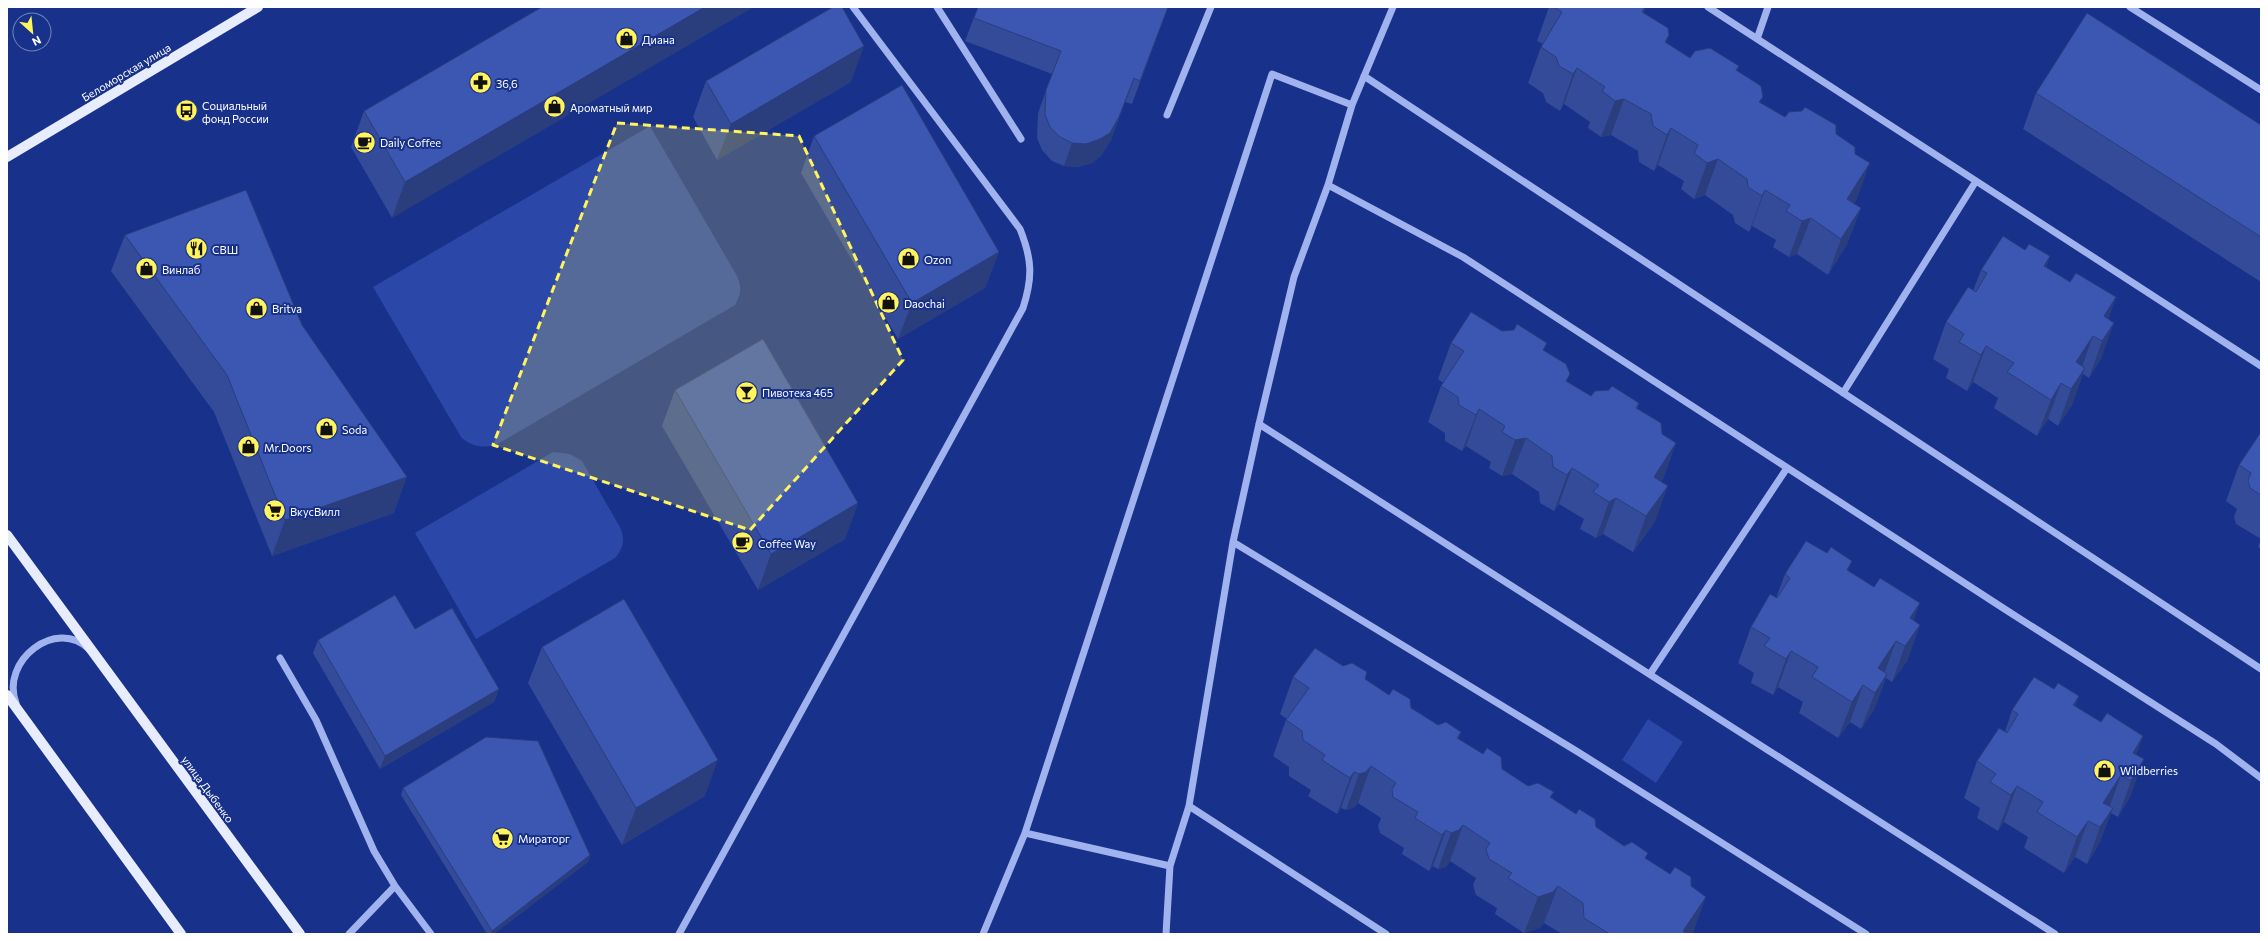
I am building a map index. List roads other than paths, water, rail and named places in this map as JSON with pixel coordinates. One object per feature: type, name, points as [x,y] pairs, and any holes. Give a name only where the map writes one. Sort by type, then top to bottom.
[{"type":"main road","name":"Беломорская улица","points":[[7,157],[258,7]]},
{"type":"main road","name":"улица Дыбенко","points":[[7,535],[300,934]]},
{"type":"main road","name":"улица Дыбенко","points":[[7,695],[181,934]]},
{"type":"street","points":[[679,934],[1022,308],[1028,290],[1030,264],[1028,250],[1020,229],[853,7]]},
{"type":"street","points":[[937,7],[1021,139]]},
{"type":"street","points":[[1167,115],[1211,7]]},
{"type":"street","points":[[1166,934],[1170,866],[1189,806],[1233,542],[1294,277],[1328,185],[1352,105],[1393,7]]},
{"type":"street","points":[[1708,7],[2261,366]]},
{"type":"street","points":[[1758,39],[1768,7]]},
{"type":"street","points":[[2130,7],[2261,90]]},
{"type":"street","points":[[983,934],[1024,833],[1272,74],[1352,105]]},
{"type":"street","points":[[1364,76],[2261,669]]},
{"type":"street","points":[[1843,393],[1976,181]]},
{"type":"street","points":[[1328,185],[1463,257],[1787,468],[2216,744],[2261,778]]},
{"type":"street","points":[[1259,424],[2055,934]]},
{"type":"street","points":[[1650,674],[1787,468]]},
{"type":"street","points":[[1233,542],[1578,752],[1866,934]]},
{"type":"street","name":"улица Дыбенко","points":[[21,714],[14,699],[12,683],[16,667],[30,650],[39,643],[54,639],[71,640],[86,646],[98,658]]},
{"type":"street","points":[[280,658],[316,720],[367,837],[395,886],[431,934]]},
{"type":"street","points":[[1189,806],[1386,934]]},
{"type":"street","points":[[1024,833],[1170,866]]},
{"type":"street","points":[[349,934],[395,886]]},
{"type":"place","name":"Диана","points":[[627,39]]},
{"type":"place","name":"36,6","points":[[481,83]]},
{"type":"place","name":"Ароматный мир","points":[[554,107]]},
{"type":"place","name":"Социальный фонд России","points":[[187,111]]},
{"type":"place","name":"Daily Coffee","points":[[365,142]]},
{"type":"place","name":"СВШ","points":[[197,249]]},
{"type":"place","name":"Ozon","points":[[908,259]]},
{"type":"place","name":"Винлаб","points":[[147,269]]},
{"type":"place","name":"Daochai","points":[[889,303]]},
{"type":"place","name":"Britva","points":[[257,308]]},
{"type":"place","name":"Пивотека 465","points":[[747,392]]},
{"type":"place","name":"Soda","points":[[326,429]]},
{"type":"place","name":"Mr.Doors","points":[[248,447]]},
{"type":"place","name":"ВкусВилл","points":[[275,511]]},
{"type":"place","name":"Coffee Way","points":[[743,543]]},
{"type":"place","name":"Wildberries","points":[[2104,770]]},
{"type":"place","name":"Мираторг","points":[[502,838]]}]
